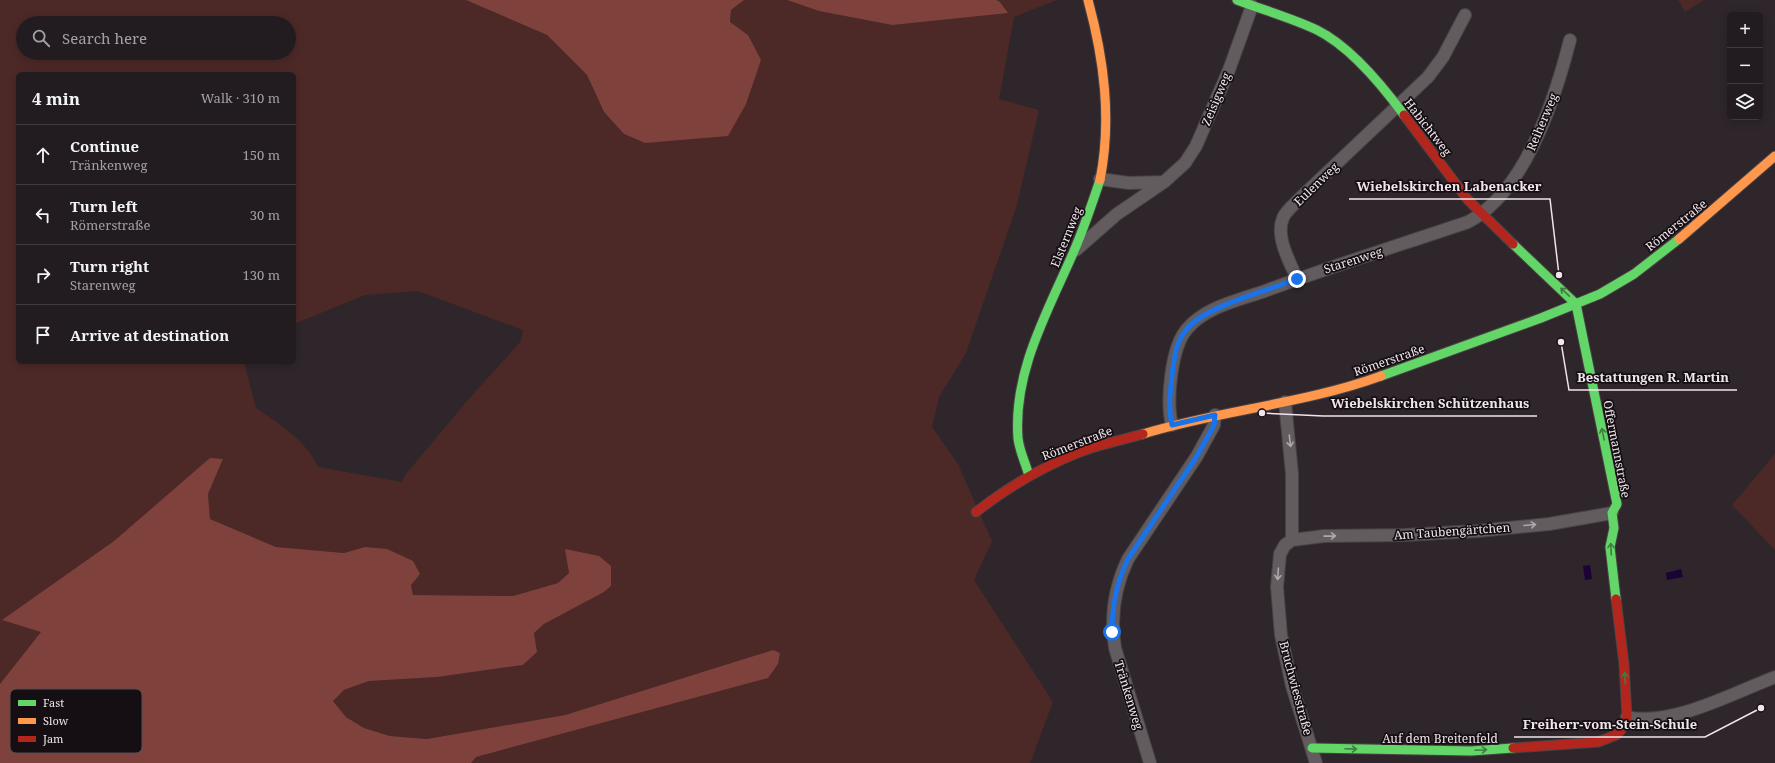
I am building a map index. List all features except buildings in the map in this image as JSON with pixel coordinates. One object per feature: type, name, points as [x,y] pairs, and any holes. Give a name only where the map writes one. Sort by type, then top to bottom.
[{"type":"street","name":"Elsternweg","points":[[1028,476],[1022,461],[1017,436],[1016,417],[1020,389],[1026,364],[1075,252],[1100,179],[1105,135],[1106,101],[1103,63],[1097,30],[1088,0]]},
{"type":"street","name":"Habichtweg","points":[[1237,0],[1317,30],[1340,44],[1364,68],[1398,107],[1468,200],[1576,304]]},
{"type":"street","name":"Zeisigweg","points":[[1075,252],[1116,214],[1164,182],[1185,163],[1196,146],[1229,70],[1252,6]]},
{"type":"street","name":"Eulenweg","points":[[1297,279],[1283,244],[1281,231],[1283,218],[1297,201],[1428,77],[1443,58],[1465,15]]},
{"type":"street","name":"Reiherweg","points":[[1482,215],[1502,193],[1535,143],[1561,73],[1570,40]]},
{"type":"street","name":"Römerstraße","points":[[976,512],[1003,491],[1028,476],[1081,452],[1172,425],[1215,415],[1285,402],[1370,380],[1576,304],[1606,291],[1634,274],[1716,208],[1775,156]]},
{"type":"street","points":[[1100,179],[1129,183],[1164,182]]},
{"type":"street","name":"Starenweg","points":[[1172,425],[1169,409],[1175,353],[1186,330],[1194,321],[1217,308],[1297,279],[1468,222],[1482,215]]},
{"type":"street","name":"Offermannstraße","points":[[1576,304],[1617,504],[1612,513],[1614,528],[1610,547],[1624,664],[1627,717]]},
{"type":"street","points":[[1285,402],[1292,474],[1292,540]]},
{"type":"street","name":"Tränkenweg","points":[[1150,763],[1115,648],[1112,632],[1113,602],[1121,573],[1128,559],[1197,456],[1214,425],[1215,415]]},
{"type":"street","name":"Am Taubengärtchen","points":[[1292,540],[1324,536],[1405,535],[1477,531],[1549,524],[1612,513]]},
{"type":"street","name":"Bruchwiesstraße","points":[[1292,540],[1285,545],[1280,554],[1278,566],[1277,587],[1281,635],[1292,686],[1316,763]]},
{"type":"street","points":[[1627,717],[1643,719],[1672,716],[1775,677]]},
{"type":"street","name":"Auf dem Breitenfeld","points":[[1312,748],[1471,751],[1598,742],[1616,735],[1621,730],[1627,717]]},
{"type":"shaded area","points":[[0,0],[466,0],[547,35],[587,75],[604,112],[624,134],[645,143],[748,35],[730,22],[731,10],[743,0],[787,0],[819,11],[892,25],[999,1],[996,0],[1057,0],[1014,17],[999,99],[1039,110],[1017,205],[966,353],[939,397],[932,427],[958,464],[992,541],[974,580],[1053,702],[1030,763],[471,763],[476,757],[780,653],[773,650],[565,715],[427,739],[390,736],[364,728],[346,717],[333,701],[344,690],[369,681],[437,677],[523,665],[537,652],[534,633],[544,624],[604,592],[611,586],[566,549],[569,573],[558,583],[513,596],[413,595],[411,585],[365,547],[344,553],[276,547],[210,519],[208,494],[223,459],[210,459],[114,541],[3,620],[42,632],[0,684]]},
{"type":"shaded area","points":[[466,0],[744,0],[731,10],[730,22],[748,35],[761,60],[746,104],[728,136],[645,143],[624,134],[604,112],[587,75],[547,35]]},
{"type":"shaded area","points":[[787,0],[996,0],[999,1],[1008,13],[892,25],[819,11]]},
{"type":"shaded area","points":[[1678,0],[1704,0],[1685,12]]},
{"type":"shaded area","points":[[1775,454],[1775,550],[1732,505]]},
{"type":"shaded area","points":[[210,458],[223,459],[208,494],[210,519],[276,547],[344,553],[365,547],[387,549],[413,561],[420,574],[411,585],[413,595],[513,596],[558,583],[569,573],[565,549],[599,556],[611,566],[611,586],[604,592],[544,624],[534,633],[537,652],[523,665],[437,677],[369,681],[344,690],[333,701],[346,717],[364,728],[390,736],[427,739],[565,715],[773,650],[780,653],[778,664],[768,678],[476,757],[471,763],[0,763],[0,684],[41,632],[2,620],[114,541]]},
{"type":"shaded area","points":[[1590,565],[1592,579],[1585,580],[1583,566]]},
{"type":"shaded area","points":[[1681,569],[1683,577],[1667,580],[1666,573]]},
{"type":"traffic: fast","points":[[1237,0],[1298,22],[1330,37],[1354,56],[1376,79],[1404,115]]},
{"type":"traffic: fast","points":[[1029,476],[1018,438],[1018,413],[1021,389],[1034,342],[1081,234],[1100,180]]},
{"type":"traffic: fast","points":[[1381,376],[1541,318],[1600,294],[1634,274],[1679,239]]},
{"type":"traffic: fast","points":[[1513,244],[1576,304],[1617,504],[1612,513],[1614,528],[1610,547],[1616,599]]},
{"type":"traffic: fast","points":[[1312,748],[1471,751],[1513,748]]},
{"type":"traffic: slow","points":[[1088,0],[1094,22],[1102,67],[1106,112],[1104,157],[1100,180]]},
{"type":"traffic: slow","points":[[1679,239],[1775,156]]},
{"type":"traffic: slow","points":[[1143,434],[1202,419],[1322,394],[1381,376]]},
{"type":"traffic: jam","points":[[1404,115],[1468,200],[1513,244]]},
{"type":"traffic: jam","points":[[976,512],[1000,494],[1052,464],[1103,444],[1143,434]]},
{"type":"traffic: jam","points":[[1513,748],[1598,742],[1616,735],[1621,730],[1627,717],[1624,664],[1616,599]]},
{"type":"place","name":"Wiebelskirchen Labenacker","points":[[1559,275]]},
{"type":"place","name":"Bestattungen R. Martin","points":[[1561,342]]},
{"type":"place","name":"Wiebelskirchen Schützenhaus","points":[[1262,413]]},
{"type":"place","name":"Freiherr-vom-Stein-Schule","points":[[1761,708]]},
{"type":"route","points":[[1112,632],[1113,602],[1121,573],[1138,542],[1159,510],[1183,478],[1209,436],[1214,425],[1215,415],[1172,425],[1169,409],[1175,353],[1179,341],[1194,321],[1217,308],[1297,279]]}]
